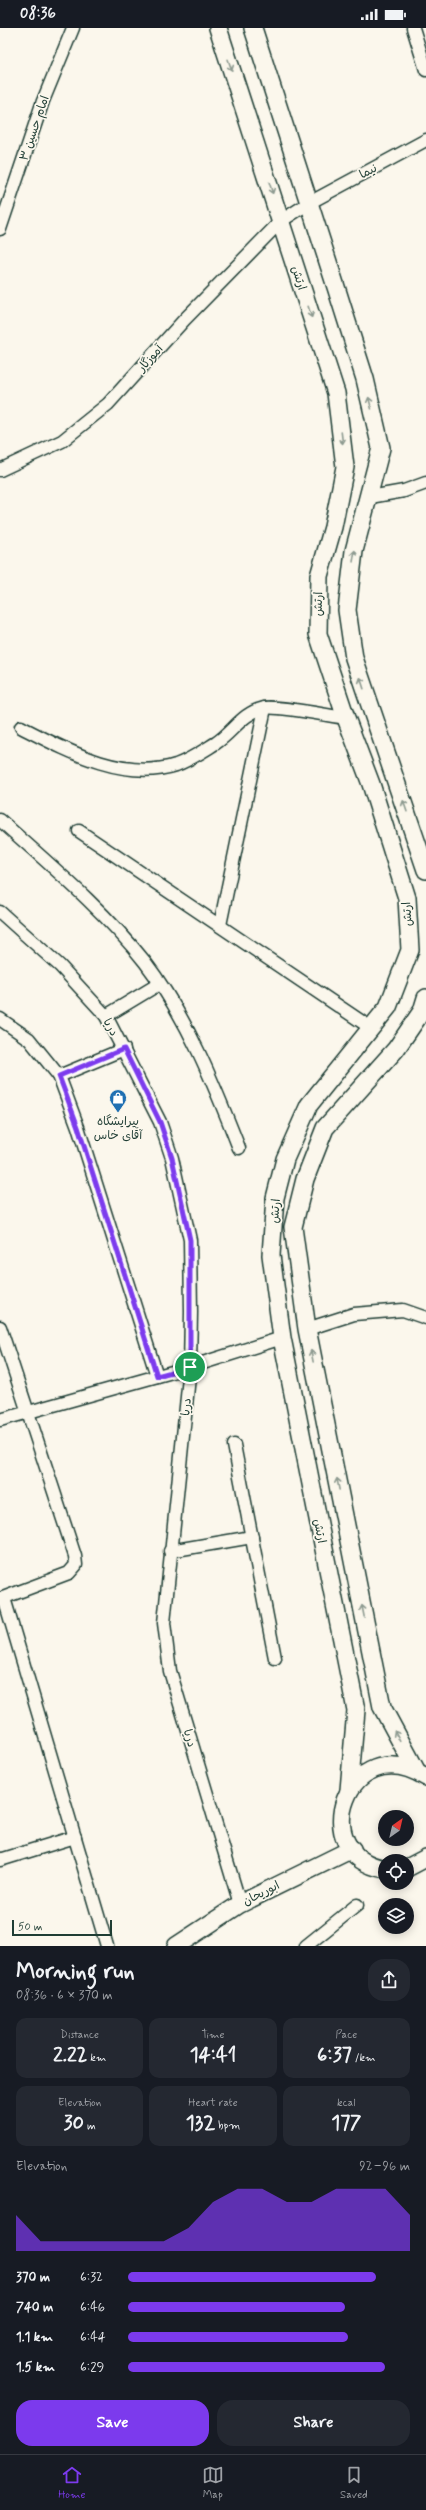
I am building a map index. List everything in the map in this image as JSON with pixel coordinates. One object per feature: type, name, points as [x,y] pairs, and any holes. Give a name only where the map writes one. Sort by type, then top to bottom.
[{"type":"main road","name":"ارتش","points":[[218,28],[282,221],[337,400],[345,467],[333,527],[319,576],[318,634],[346,718],[371,784],[406,898],[410,950],[388,1007],[309,1105],[285,1159],[275,1198],[271,1255],[282,1338],[356,1710],[349,1790]]},
{"type":"main road","points":[[253,28],[365,379],[381,448],[370,497],[354,551],[347,610],[354,658],[420,833],[426,870]]},
{"type":"main road","name":"ارتش","points":[[421,1773],[382,1707],[307,1330],[293,1227],[305,1180],[325,1128],[396,1050],[422,1011],[426,998]]},
{"type":"main road","points":[[378,1867],[371,1865],[352,1849],[345,1838],[341,1814],[349,1790],[357,1780],[378,1767],[391,1765],[421,1773]]},
{"type":"main road","name":"ابوریحان","points":[[176,1946],[240,1904],[352,1849]]},
{"type":"main road","points":[[414,1864],[426,1858]]},
{"type":"street","name":"امام حسین ۳","points":[[0,229],[43,101],[73,28]]},
{"type":"street","points":[[413,28],[426,70]]},
{"type":"street","name":"نیما","points":[[282,221],[309,203],[426,140]]},
{"type":"street","name":"آموزگار","points":[[0,470],[62,441],[108,404],[185,319],[282,221]]},
{"type":"street","points":[[370,497],[404,491],[426,483]]},
{"type":"street","points":[[220,925],[265,708]]},
{"type":"street","points":[[21,727],[74,754],[122,768],[151,770],[176,764],[197,754],[219,741],[242,718],[265,708],[346,718]]},
{"type":"street","points":[[0,820],[87,900],[144,962],[188,1032],[239,1148]]},
{"type":"street","points":[[80,831],[370,1028]]},
{"type":"street","name":"دریا","points":[[0,912],[60,966],[106,1016],[160,1122],[172,1158],[190,1240],[190,1367],[170,1551],[164,1623],[170,1672],[240,1904]]},
{"type":"street","points":[[106,1016],[159,984]]},
{"type":"street","points":[[0,1019],[29,1039],[59,1076],[78,1127],[157,1376]]},
{"type":"street","points":[[59,1076],[124,1049]]},
{"type":"street","points":[[307,1330],[354,1314],[403,1310],[426,1318]]},
{"type":"street","points":[[0,1327],[26,1412],[75,1556],[76,1565],[69,1573],[2,1599],[107,1946]]},
{"type":"street","points":[[0,1420],[190,1367],[282,1338]]},
{"type":"street","points":[[234,1445],[275,1658]]},
{"type":"street","points":[[170,1551],[252,1536]]},
{"type":"street","points":[[0,1860],[75,1837]]},
{"type":"street","points":[[306,1946],[357,1905]]},
{"type":"place","name":"پیرایشگاه آقای خاس","points":[[118,1113]]},
{"type":"route","points":[[124,1049],[160,1122],[172,1158],[190,1240],[190,1367],[157,1376],[146,1337],[78,1127],[59,1076],[124,1049]]}]
